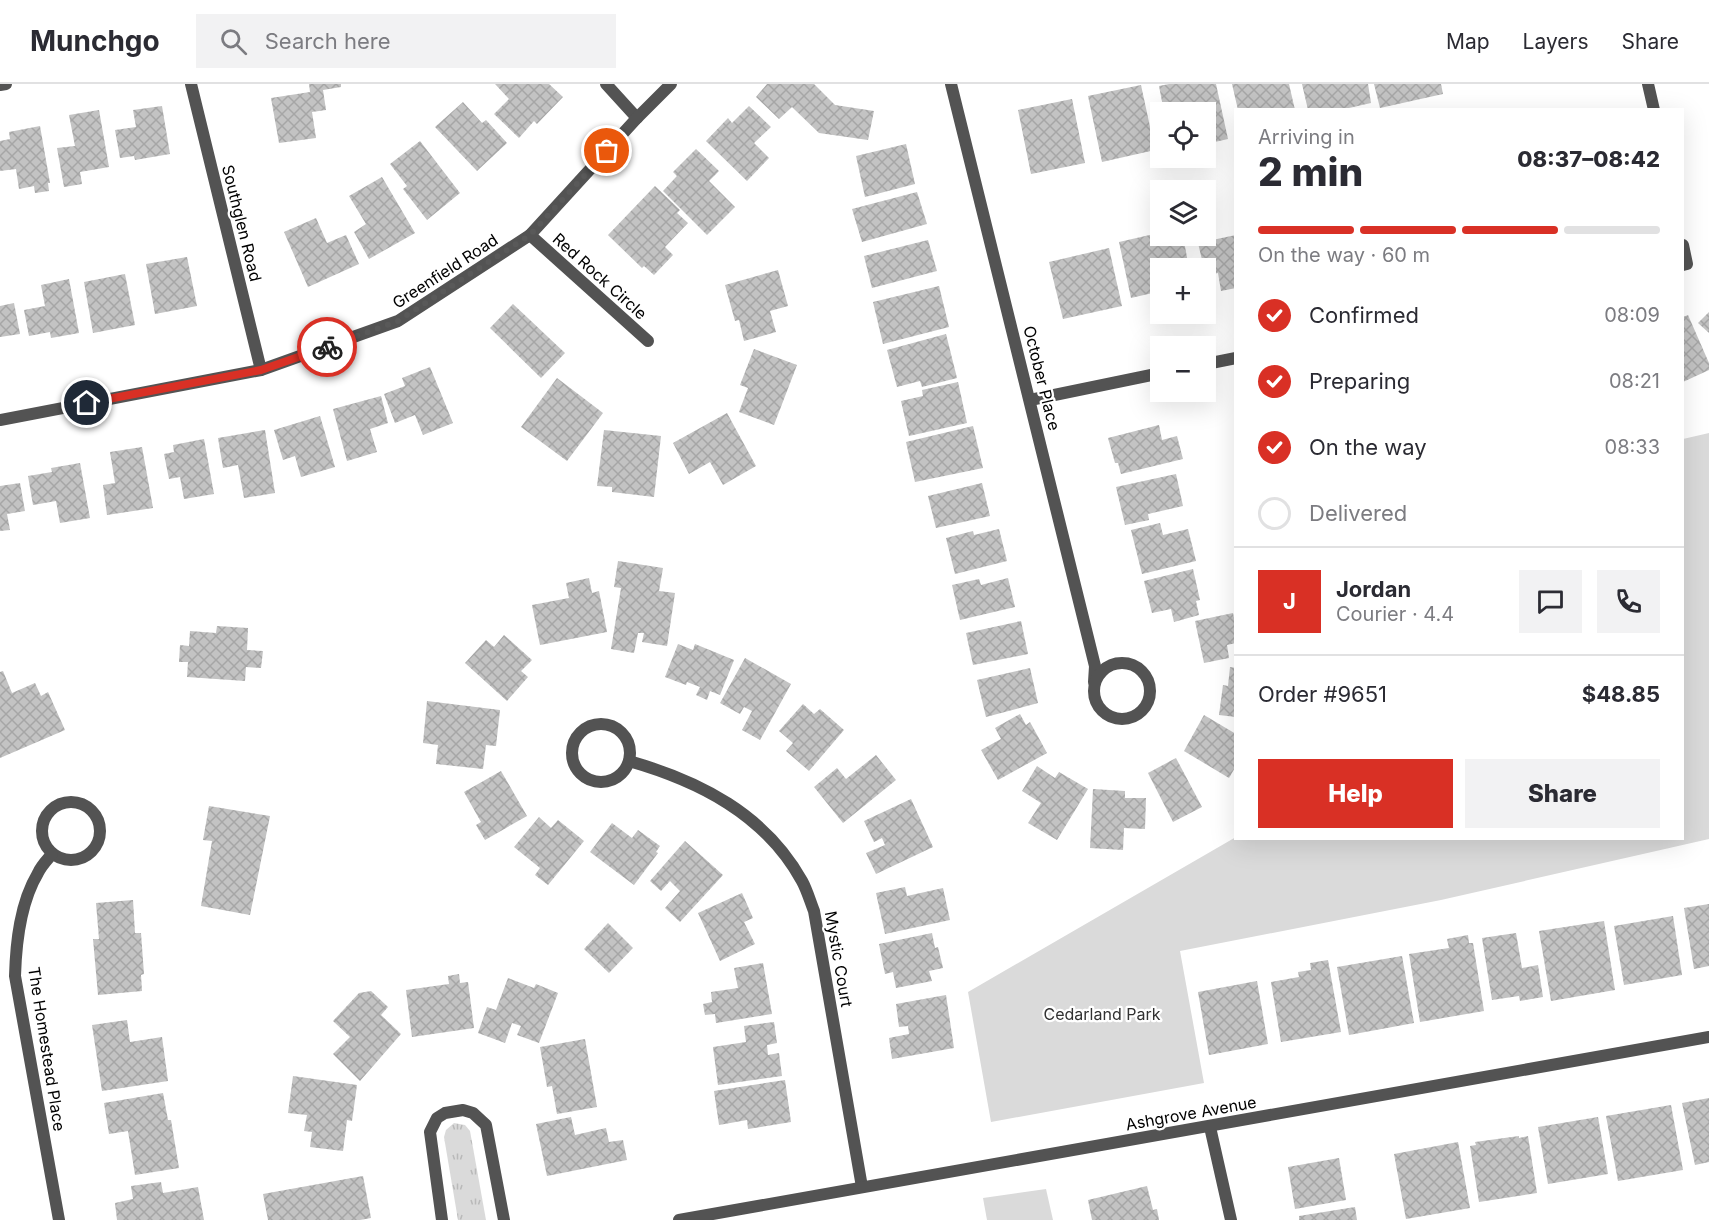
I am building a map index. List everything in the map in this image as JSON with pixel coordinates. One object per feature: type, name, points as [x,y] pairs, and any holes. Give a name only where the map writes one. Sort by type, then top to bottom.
[{"type":"street","points":[[0,85],[6,84]]},
{"type":"street","name":"Southglen Road","points":[[191,84],[261,370]]},
{"type":"street","points":[[606,84],[637,118]]},
{"type":"street","name":"Greenfield Road","points":[[0,420],[261,370],[398,321],[530,235],[671,84]]},
{"type":"street","name":"October Place","points":[[951,84],[1095,666],[1093,691],[1095,701],[1106,715],[1125,719],[1134,717],[1147,704],[1150,695],[1147,677],[1133,664],[1124,662],[1106,667],[1094,682]]},
{"type":"street","points":[[1648,84],[1654,108]]},
{"type":"street","name":"Red Rock Circle","points":[[530,235],[648,341]]},
{"type":"street","points":[[1684,250],[1687,264],[1684,265]]},
{"type":"street","points":[[1216,362],[1234,358]]},
{"type":"street","points":[[1030,400],[1150,375]]},
{"type":"street","points":[[598,724],[607,725],[616,729],[628,742],[629,760],[625,769],[618,776],[600,782],[590,780],[576,766],[573,748],[582,732],[598,724]]},
{"type":"street","name":"Mystic Court","points":[[629,760],[652,767],[711,792],[740,810],[766,832],[802,881],[814,910],[862,1187]]},
{"type":"street","points":[[73,802],[90,810],[99,826],[96,846],[81,859],[71,861],[52,854],[46,847],[41,829],[48,812],[55,806],[73,802]]},
{"type":"street","name":"The Homestead Place","points":[[52,854],[37,873],[27,900],[18,934],[15,976],[59,1220]]},
{"type":"street","name":"Ashgrove Avenue","points":[[679,1220],[1709,1037]]},
{"type":"street","points":[[442,1220],[430,1132],[437,1118],[445,1113],[463,1110],[473,1113],[486,1125],[504,1220]]},
{"type":"street","points":[[1209,1127],[1231,1220]]},
{"type":"green space","name":"Cedarland Park","points":[[1709,433],[1709,839],[1441,900],[1180,951],[1204,1083],[991,1122],[968,992],[1234,838],[1234,840],[1684,840],[1684,439]]},
{"type":"green space","points":[[454,1123],[465,1125],[470,1131],[486,1220],[458,1220],[444,1137],[446,1130]]},
{"type":"green space","points":[[1046,1189],[1053,1220],[987,1220],[983,1198]]},
{"type":"building","points":[[309,84],[341,84],[341,87],[323,90],[326,110],[312,112],[316,138],[279,143],[271,98],[310,92]]},
{"type":"building","points":[[495,84],[549,84],[563,97],[537,124],[534,121],[519,138],[494,114],[509,99]]},
{"type":"building","points":[[767,84],[814,84],[835,105],[874,111],[868,140],[819,133],[792,107],[779,119],[756,97]]},
{"type":"building","points":[[1216,84],[1228,139],[1216,142],[1216,102],[1162,102],[1159,86]]},
{"type":"building","points":[[1232,84],[1289,84],[1295,108],[1238,108]]},
{"type":"building","points":[[1302,84],[1368,84],[1371,103],[1349,108],[1308,108]]},
{"type":"building","points":[[1374,84],[1441,84],[1443,94],[1380,108]]},
{"type":"building","points":[[1141,85],[1150,127],[1150,151],[1102,162],[1088,96]]},
{"type":"building","points":[[1072,99],[1085,163],[1031,174],[1018,110]]},
{"type":"building","points":[[463,102],[482,123],[486,120],[507,143],[477,171],[435,127]]},
{"type":"building","points":[[162,106],[170,154],[135,160],[134,156],[120,158],[115,130],[136,127],[133,110]]},
{"type":"building","points":[[749,106],[771,127],[754,143],[769,158],[747,181],[706,141],[728,118],[732,123]]},
{"type":"building","points":[[99,110],[109,167],[80,172],[82,184],[64,187],[57,148],[75,146],[69,115]]},
{"type":"building","points":[[40,126],[50,183],[48,183],[49,191],[35,193],[34,186],[19,189],[16,169],[0,171],[0,141],[10,139],[9,132]]},
{"type":"building","points":[[420,141],[460,193],[427,220],[403,189],[407,186],[390,164]]},
{"type":"building","points":[[906,144],[915,184],[865,197],[856,156]]},
{"type":"building","points":[[696,149],[719,171],[709,181],[735,207],[707,235],[663,191],[677,176],[673,172]]},
{"type":"building","points":[[382,177],[415,233],[369,259],[354,232],[366,224],[349,196]]},
{"type":"building","points":[[655,186],[680,210],[677,213],[688,223],[665,247],[673,255],[654,275],[644,266],[642,268],[608,235]]},
{"type":"building","points":[[917,192],[927,224],[862,242],[852,209]]},
{"type":"building","points":[[316,218],[327,243],[346,235],[359,264],[308,287],[284,232]]},
{"type":"building","points":[[1150,235],[1150,246],[1185,246],[1187,258],[1150,258],[1150,294],[1131,298],[1119,242]]},
{"type":"building","points":[[1234,235],[1234,288],[1221,291],[1218,273],[1216,274],[1216,258],[1202,258],[1199,246],[1216,246],[1216,239]]},
{"type":"building","points":[[928,240],[937,271],[872,288],[864,256]]},
{"type":"building","points":[[1109,248],[1122,306],[1063,319],[1049,262]]},
{"type":"building","points":[[187,257],[197,306],[155,314],[146,264]]},
{"type":"building","points":[[778,270],[788,306],[770,311],[776,332],[744,341],[739,320],[735,321],[725,285]]},
{"type":"building","points":[[125,274],[135,325],[93,333],[84,282]]},
{"type":"building","points":[[69,279],[79,333],[51,338],[50,332],[29,336],[24,310],[45,306],[41,285]]},
{"type":"building","points":[[939,286],[949,327],[883,344],[873,302]]},
{"type":"building","points":[[14,303],[20,334],[0,337],[0,306]]},
{"type":"building","points":[[513,304],[565,353],[541,378],[490,328]]},
{"type":"building","points":[[1709,312],[1709,333],[1698,323]]},
{"type":"building","points":[[1688,315],[1709,363],[1709,370],[1684,382],[1684,317]]},
{"type":"building","points":[[946,334],[957,378],[922,387],[920,381],[897,387],[887,350]]},
{"type":"building","points":[[754,349],[797,365],[774,425],[739,412],[748,388],[740,385]]},
{"type":"building","points":[[430,367],[453,423],[423,435],[415,415],[395,423],[384,394],[405,386],[402,378]]},
{"type":"building","points":[[557,378],[603,413],[567,461],[521,427]]},
{"type":"building","points":[[958,382],[967,423],[909,436],[901,401],[923,396],[922,390]]},
{"type":"building","points":[[381,396],[388,423],[370,429],[377,452],[347,461],[333,409]]},
{"type":"building","points":[[727,413],[756,466],[723,485],[710,462],[689,474],[673,443]]},
{"type":"building","points":[[320,416],[335,467],[301,477],[295,456],[283,460],[274,430]]},
{"type":"building","points":[[1159,425],[1162,440],[1177,436],[1183,459],[1121,474],[1118,463],[1115,463],[1108,438]]},
{"type":"building","points":[[973,426],[983,468],[915,482],[906,442]]},
{"type":"building","points":[[265,430],[275,493],[244,498],[238,465],[223,468],[218,438]]},
{"type":"building","points":[[604,430],[661,436],[654,497],[612,492],[612,487],[597,486]]},
{"type":"building","points":[[204,439],[214,494],[184,499],[180,477],[169,479],[164,454],[174,452],[173,445]]},
{"type":"building","points":[[142,447],[153,508],[107,515],[103,485],[115,483],[110,452]]},
{"type":"building","points":[[80,463],[90,518],[60,523],[56,501],[33,505],[28,476],[52,472],[51,468]]},
{"type":"building","points":[[1176,474],[1183,506],[1148,514],[1149,520],[1125,525],[1116,487]]},
{"type":"building","points":[[20,483],[25,511],[7,514],[10,530],[0,531],[0,486]]},
{"type":"building","points":[[982,483],[990,516],[936,528],[928,496]]},
{"type":"building","points":[[1160,523],[1163,535],[1188,529],[1196,561],[1142,574],[1131,530]]},
{"type":"building","points":[[999,529],[1007,561],[955,574],[946,538],[973,531],[974,535]]},
{"type":"building","points":[[618,561],[663,568],[659,591],[675,593],[667,646],[642,642],[644,633],[638,633],[634,653],[611,649],[621,588],[614,587]]},
{"type":"building","points":[[1193,569],[1200,600],[1196,601],[1199,615],[1174,622],[1171,609],[1152,613],[1144,581]]},
{"type":"building","points":[[589,578],[592,593],[599,591],[607,632],[540,645],[532,605],[569,598],[566,583]]},
{"type":"building","points":[[1008,578],[1015,607],[960,620],[952,585],[979,579],[981,585]]},
{"type":"building","points":[[1233,613],[1234,643],[1227,645],[1229,658],[1204,663],[1195,621]]},
{"type":"building","points":[[1021,621],[1028,654],[973,665],[966,633]]},
{"type":"building","points":[[217,626],[248,628],[247,650],[263,651],[261,668],[246,667],[245,681],[187,677],[188,662],[179,662],[180,645],[189,646],[190,631],[216,633]]},
{"type":"building","points":[[504,635],[532,660],[521,671],[528,677],[507,701],[465,663],[486,640],[494,647]]},
{"type":"building","points":[[678,644],[693,650],[695,644],[734,660],[720,695],[710,691],[707,700],[696,695],[700,687],[687,682],[686,685],[665,677]]},
{"type":"building","points":[[745,658],[791,684],[760,740],[742,730],[752,711],[744,707],[740,714],[720,703]]},
{"type":"building","points":[[1230,667],[1234,668],[1234,717],[1219,715],[1223,685],[1228,686]]},
{"type":"building","points":[[1030,668],[1038,703],[986,717],[977,680]]},
{"type":"building","points":[[3,671],[12,693],[35,683],[41,696],[48,692],[65,730],[0,758],[0,672]]},
{"type":"building","points":[[427,701],[500,710],[496,746],[486,745],[483,769],[436,764],[438,745],[423,743]]},
{"type":"building","points":[[803,704],[814,714],[820,709],[844,730],[809,771],[786,751],[793,743],[779,731]]},
{"type":"building","points":[[1020,714],[1026,725],[1030,722],[1047,753],[998,780],[981,750],[1001,739],[995,728]]},
{"type":"building","points":[[1204,715],[1234,733],[1234,769],[1229,778],[1184,751]]},
{"type":"building","points":[[876,755],[896,780],[843,823],[814,787],[837,768],[846,779]]},
{"type":"building","points":[[1176,758],[1202,807],[1173,822],[1148,773]]},
{"type":"building","points":[[1037,766],[1055,778],[1059,772],[1088,789],[1057,840],[1028,823],[1041,803],[1022,791]]},
{"type":"building","points":[[501,771],[527,816],[485,840],[476,825],[481,822],[464,792]]},
{"type":"building","points":[[1093,789],[1125,791],[1125,798],[1146,798],[1145,829],[1124,828],[1123,850],[1090,848]]},
{"type":"building","points":[[911,799],[933,847],[876,874],[866,853],[885,845],[882,838],[874,842],[864,821]]},
{"type":"building","points":[[209,806],[270,816],[250,915],[201,906],[212,841],[203,840]]},
{"type":"building","points":[[539,817],[551,828],[558,820],[584,841],[548,885],[535,875],[540,868],[514,847]]},
{"type":"building","points":[[612,823],[632,838],[638,830],[660,846],[656,852],[658,853],[634,885],[590,852]]},
{"type":"building","points":[[685,841],[723,875],[680,922],[665,908],[680,891],[670,881],[661,891],[650,881]]},
{"type":"building","points":[[905,887],[907,896],[943,888],[950,920],[885,934],[876,893]]},
{"type":"building","points":[[742,893],[753,918],[744,922],[755,944],[720,961],[698,913]]},
{"type":"building","points":[[133,900],[135,933],[141,933],[144,974],[141,975],[142,991],[98,995],[93,939],[99,939],[96,903]]},
{"type":"building","points":[[1709,904],[1709,966],[1694,969],[1684,908]]},
{"type":"building","points":[[1673,916],[1682,975],[1624,985],[1614,926]]},
{"type":"building","points":[[1604,921],[1615,990],[1551,1001],[1539,931]]},
{"type":"building","points":[[608,923],[633,948],[609,973],[584,949]]},
{"type":"building","points":[[932,933],[943,968],[929,971],[932,981],[896,988],[893,972],[885,974],[879,944]]},
{"type":"building","points":[[1516,933],[1522,968],[1538,965],[1543,997],[1520,1001],[1519,996],[1492,1000],[1482,938]]},
{"type":"building","points":[[1468,935],[1469,943],[1473,943],[1484,1011],[1420,1022],[1409,954],[1449,948],[1447,939]]},
{"type":"building","points":[[1402,956],[1414,1023],[1349,1035],[1337,967]]},
{"type":"building","points":[[1328,960],[1341,1032],[1281,1042],[1271,982],[1299,977],[1298,972],[1311,970],[1310,963]]},
{"type":"building","points":[[763,963],[772,1014],[716,1023],[715,1014],[705,1015],[703,1004],[712,1002],[711,992],[738,988],[734,968]]},
{"type":"building","points":[[459,974],[460,983],[468,982],[474,1028],[412,1037],[406,990],[449,984],[448,976]]},
{"type":"building","points":[[508,978],[534,988],[536,984],[558,993],[539,1043],[517,1035],[521,1026],[512,1023],[505,1043],[478,1033],[487,1007],[496,1010]]},
{"type":"building","points":[[1257,981],[1268,1044],[1209,1055],[1198,992]]},
{"type":"building","points":[[371,991],[388,1007],[381,1015],[401,1034],[360,1081],[333,1054],[350,1037],[333,1021],[359,993]]},
{"type":"building","points":[[946,995],[954,1048],[892,1059],[889,1038],[909,1034],[908,1026],[899,1027],[896,1004]]},
{"type":"building","points":[[127,1020],[130,1042],[162,1037],[168,1081],[102,1091],[92,1025]]},
{"type":"building","points":[[774,1022],[777,1043],[767,1045],[768,1055],[779,1053],[782,1076],[718,1085],[713,1047],[746,1042],[744,1026]]},
{"type":"building","points":[[585,1039],[597,1107],[557,1114],[552,1086],[547,1087],[540,1047]]},
{"type":"building","points":[[293,1076],[357,1085],[352,1121],[347,1120],[343,1151],[310,1147],[312,1132],[304,1131],[307,1115],[288,1113]]},
{"type":"building","points":[[785,1080],[791,1122],[748,1129],[747,1120],[719,1125],[714,1091]]},
{"type":"building","points":[[163,1093],[168,1120],[171,1120],[179,1168],[135,1175],[128,1131],[109,1134],[104,1103]]},
{"type":"building","points":[[1709,1098],[1709,1162],[1695,1165],[1682,1103]]},
{"type":"building","points":[[1671,1105],[1683,1170],[1618,1181],[1606,1116]]},
{"type":"building","points":[[571,1117],[575,1135],[606,1128],[609,1142],[623,1140],[627,1160],[547,1176],[536,1124]]},
{"type":"building","points":[[1598,1117],[1608,1174],[1548,1184],[1538,1127]]},
{"type":"building","points":[[1519,1136],[1519,1138],[1528,1136],[1537,1193],[1479,1202],[1470,1146],[1476,1145],[1475,1142]]},
{"type":"building","points":[[1458,1142],[1470,1208],[1406,1219],[1394,1154]]},
{"type":"building","points":[[1339,1158],[1346,1200],[1295,1209],[1288,1167]]},
{"type":"building","points":[[363,1176],[371,1218],[268,1220],[263,1194]]},
{"type":"building","points":[[161,1182],[163,1193],[198,1187],[204,1220],[117,1220],[115,1203],[133,1199],[131,1186]]},
{"type":"building","points":[[1147,1186],[1153,1210],[1157,1209],[1159,1220],[1092,1220],[1088,1200]]},
{"type":"building","points":[[1355,1207],[1357,1220],[1299,1220],[1299,1216]]},
{"type":"way so far","points":[[327,347],[398,321],[530,235],[607,151]]},
{"type":"route","points":[[87,403],[261,370],[327,347]]}]
